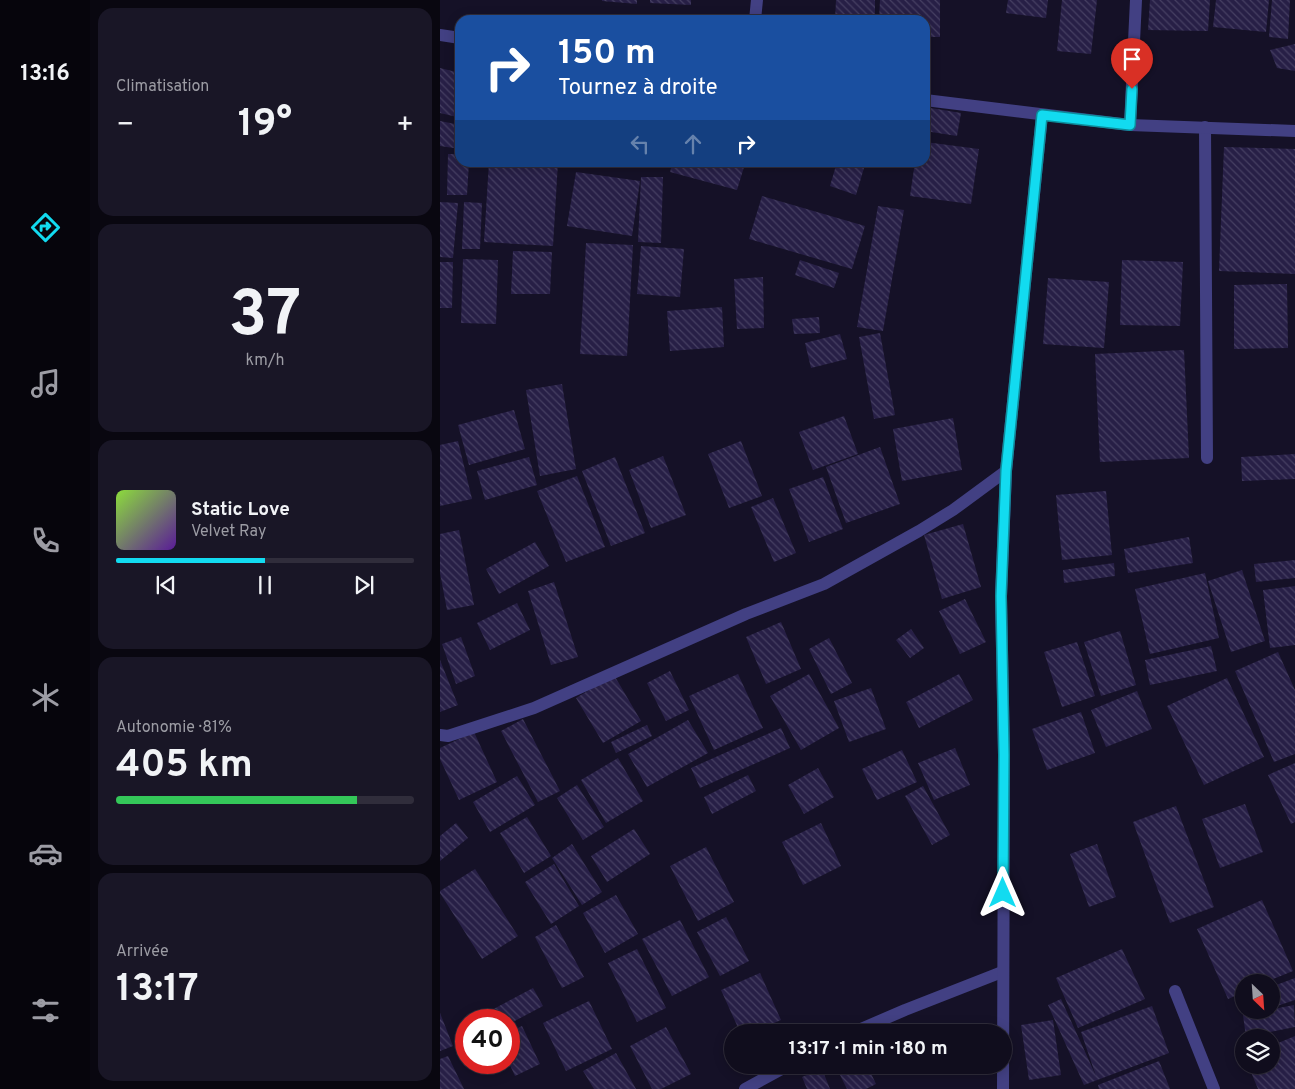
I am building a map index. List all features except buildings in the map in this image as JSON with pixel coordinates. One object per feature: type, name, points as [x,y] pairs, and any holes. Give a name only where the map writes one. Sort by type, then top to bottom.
[{"type":"street","points":[[756,15],[757,0]]},
{"type":"street","points":[[1130,125],[1136,0]]},
{"type":"street","points":[[440,34],[455,37]]},
{"type":"street","points":[[930,101],[1130,125],[1295,131]]},
{"type":"street","points":[[1003,1089],[1004,755],[1001,596],[1006,471],[1042,115]]},
{"type":"street","points":[[1204,127],[1207,458]]},
{"type":"street","points":[[440,735],[448,736],[534,708],[746,614],[824,584],[920,531],[953,510],[1006,471]]},
{"type":"street","points":[[873,1024],[1002,972]]},
{"type":"street","points":[[1175,991],[1214,1089]]},
{"type":"street","points":[[745,1089],[772,1074]]},
{"type":"route","points":[[1003,893],[1004,755],[1001,596],[1006,471],[1042,115],[1130,125],[1132,89]]}]
